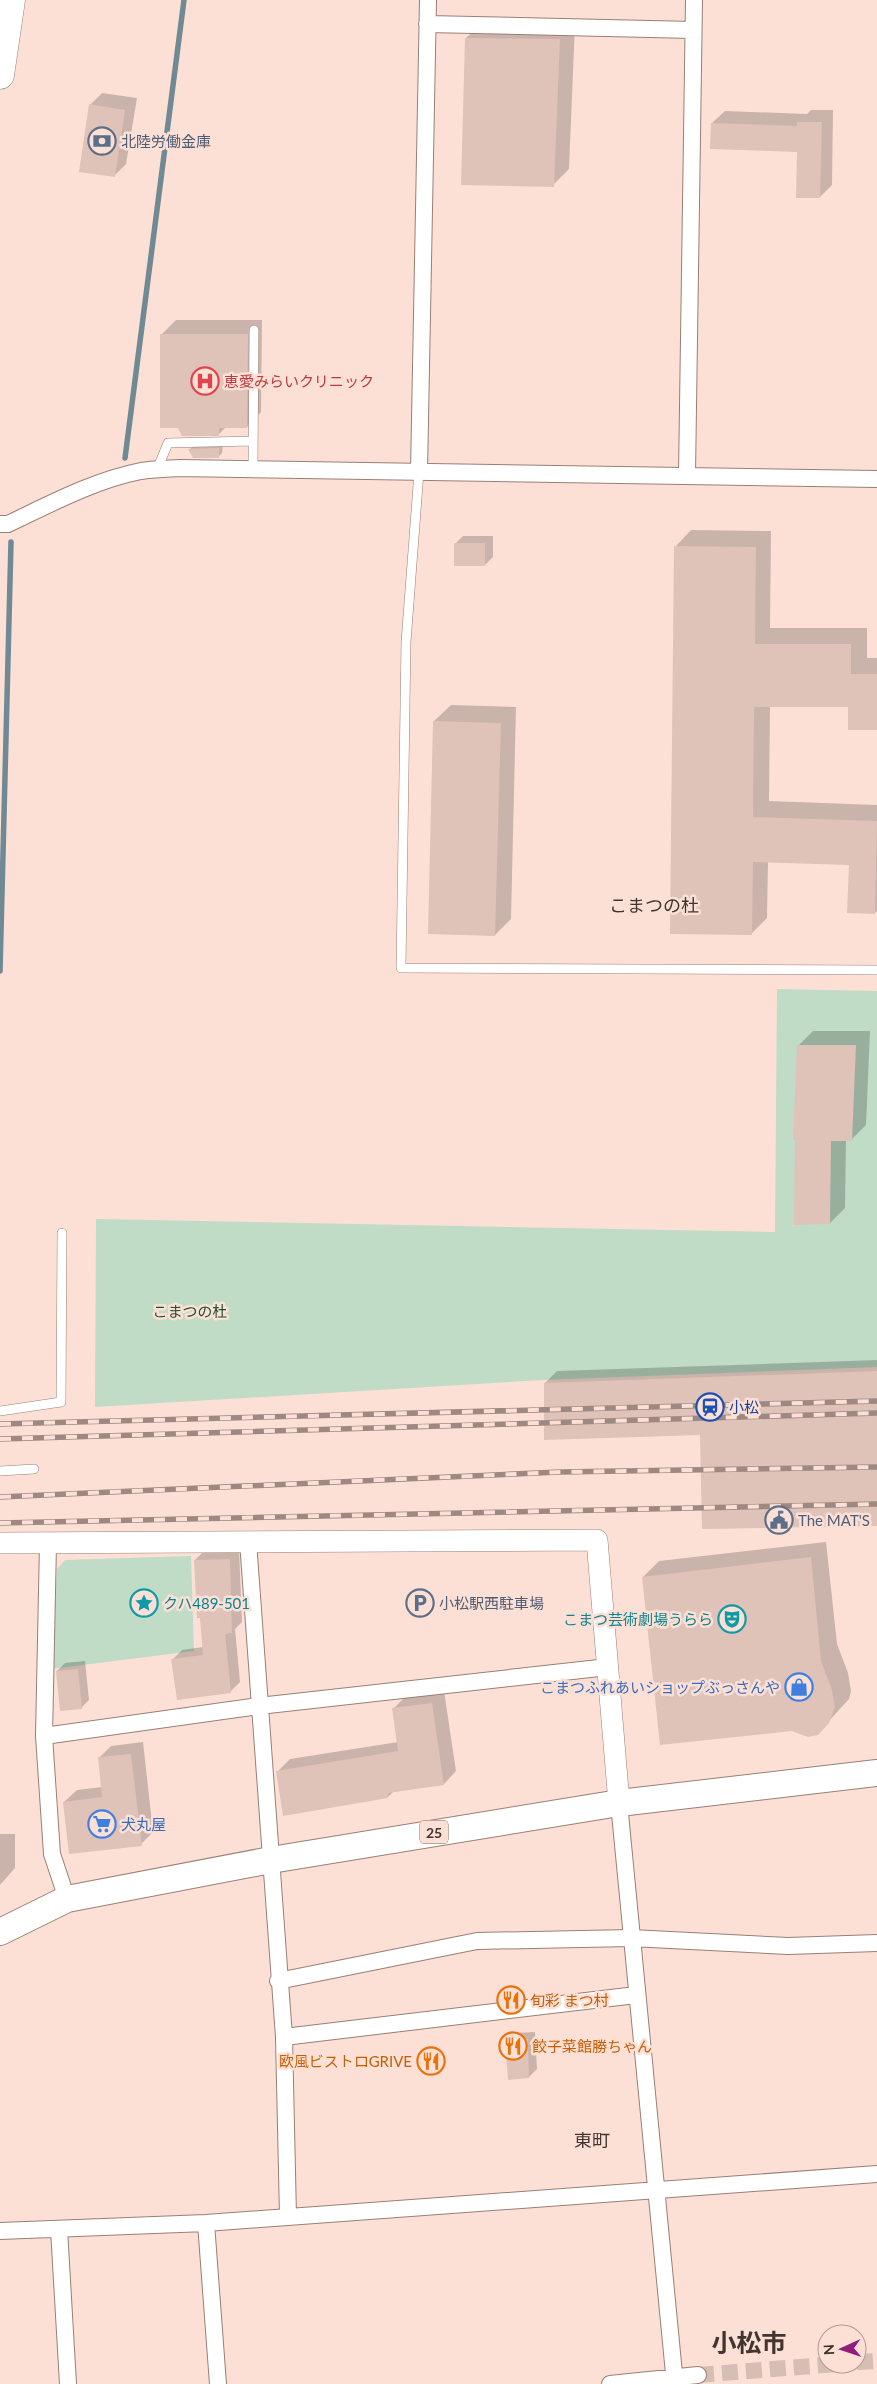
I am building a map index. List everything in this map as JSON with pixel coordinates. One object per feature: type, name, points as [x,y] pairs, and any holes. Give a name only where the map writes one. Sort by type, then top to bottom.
[{"type":"highway","points":[[0,75],[11,0]]},
{"type":"main road","name":"25","points":[[0,1932],[67,1899],[271,1860],[619,1803],[877,1773]]},
{"type":"street","points":[[419,472],[428,0]]},
{"type":"street","points":[[687,475],[694,0]]},
{"type":"street","points":[[427,24],[694,30]]},
{"type":"street","points":[[0,524],[8,524],[90,488],[140,471],[179,468],[877,479]]},
{"type":"street","points":[[0,1543],[597,1540],[636,1995],[658,2190],[675,2380]]},
{"type":"street","points":[[248,1541],[258,1706],[271,1860],[278,1981],[284,2037],[288,2217]]},
{"type":"street","points":[[48,1543],[44,1736],[52,1854],[67,1899]]},
{"type":"street","points":[[44,1736],[258,1706],[608,1667]]},
{"type":"street","points":[[278,1981],[477,1940],[631,1938],[788,1946],[877,1943]]},
{"type":"street","points":[[284,2037],[636,1995]]},
{"type":"street","points":[[0,2231],[206,2223],[877,2174]]},
{"type":"street","points":[[206,2223],[218,2384]]},
{"type":"street","points":[[59,2230],[68,2384]]},
{"type":"street","points":[[610,2384],[675,2380],[698,2375]]},
{"type":"lane","points":[[253,469],[254,330]]},
{"type":"lane","points":[[157,470],[168,443],[253,441]]},
{"type":"lane","points":[[419,472],[406,642],[402,968],[877,970]]},
{"type":"lane","points":[[4,1411],[61,1402],[62,1234]]},
{"type":"lane","points":[[3,1471],[34,1470]]},
{"type":"green space","name":"こまつの杜","points":[[777,989],[877,991],[877,1367],[543,1380],[95,1407],[96,1219],[775,1232]]},
{"type":"green space","points":[[191,1556],[194,1651],[51,1669],[57,1569],[65,1560]]},
{"type":"building","points":[[465,38],[560,39],[554,187],[461,185]]},
{"type":"building","name":"北陸労働金庫","points":[[89,104],[125,110],[115,177],[79,172]]},
{"type":"building","points":[[797,122],[822,122],[820,198],[796,198],[797,152],[710,149],[711,123],[797,126]]},
{"type":"building","name":"恵愛みらいクリニック","points":[[160,334],[248,334],[247,428],[219,428],[219,436],[182,436],[178,428],[160,428]]},
{"type":"building","points":[[219,448],[219,458],[193,458],[188,449]]},
{"type":"building","points":[[454,543],[485,543],[485,566],[454,566]]},
{"type":"building","points":[[674,546],[756,547],[755,644],[851,644],[851,674],[877,674],[877,730],[848,730],[848,707],[754,707],[753,817],[877,821],[875,914],[847,913],[849,865],[753,862],[752,935],[670,934]]},
{"type":"building","points":[[433,721],[501,723],[495,936],[428,934]]},
{"type":"building","points":[[797,1045],[856,1045],[852,1141],[831,1141],[830,1224],[794,1225],[795,1140],[793,1140]]},
{"type":"building","points":[[877,1371],[877,1526],[702,1529],[700,1435],[544,1440],[544,1383]]},
{"type":"building","name":"こまつ芸術劇場うらら","points":[[811,1557],[821,1661],[832,1690],[835,1707],[829,1723],[818,1735],[808,1737],[792,1731],[660,1745],[642,1577]]},
{"type":"building","points":[[230,1559],[232,1633],[225,1634],[231,1693],[177,1700],[171,1659],[203,1655],[200,1618],[197,1618],[194,1560]]},
{"type":"building","points":[[78,1669],[82,1709],[60,1711],[56,1671]]},
{"type":"building","points":[[432,1703],[444,1785],[388,1793],[388,1798],[283,1816],[276,1771],[398,1751],[392,1708]]},
{"type":"building","name":"犬丸屋","points":[[131,1754],[142,1846],[69,1854],[63,1802],[102,1797],[98,1757]]},
{"type":"building","points":[[528,2039],[529,2078],[508,2080],[505,2041]]},
{"type":"waterway","points":[[125,458],[184,0]]},
{"type":"waterway","points":[[0,971],[11,542]]},
{"type":"tunnel","points":[[867,2362],[877,2361]]},
{"type":"tunnel","points":[[698,2375],[817,2366]]},
{"type":"railway","points":[[0,1424],[877,1401]]},
{"type":"railway","points":[[0,1439],[877,1413]]},
{"type":"railway","points":[[0,1497],[560,1472],[877,1467]]},
{"type":"railway","points":[[0,1523],[877,1504]]},
{"type":"place","name":"北陸労働金庫","points":[[102,141]]},
{"type":"place","name":"恵愛みらいクリニック","points":[[205,381]]},
{"type":"place","name":"小松","points":[[710,1407]]},
{"type":"place","name":"The MAT'S","points":[[779,1520]]},
{"type":"place","name":"クハ489-501","points":[[144,1603]]},
{"type":"place","name":"小松駅西駐車場","points":[[420,1603]]},
{"type":"place","name":"こまつ芸術劇場うらら","points":[[732,1619]]},
{"type":"place","name":"こまつふれあいショップぶっさんや","points":[[799,1687]]},
{"type":"place","name":"犬丸屋","points":[[102,1824]]},
{"type":"place","name":"旬彩 まつ村","points":[[511,2000]]},
{"type":"place","name":"餃子菜館勝ちゃん","points":[[513,2046]]},
{"type":"place","name":"欧風ビストロGRIVE","points":[[431,2061]]},
{"type":"district","name":"こまつの杜","points":[[654,905]]},
{"type":"district","name":"東町","points":[[592,2140]]},
{"type":"district","name":"小松市","points":[[749,2342]]}]
